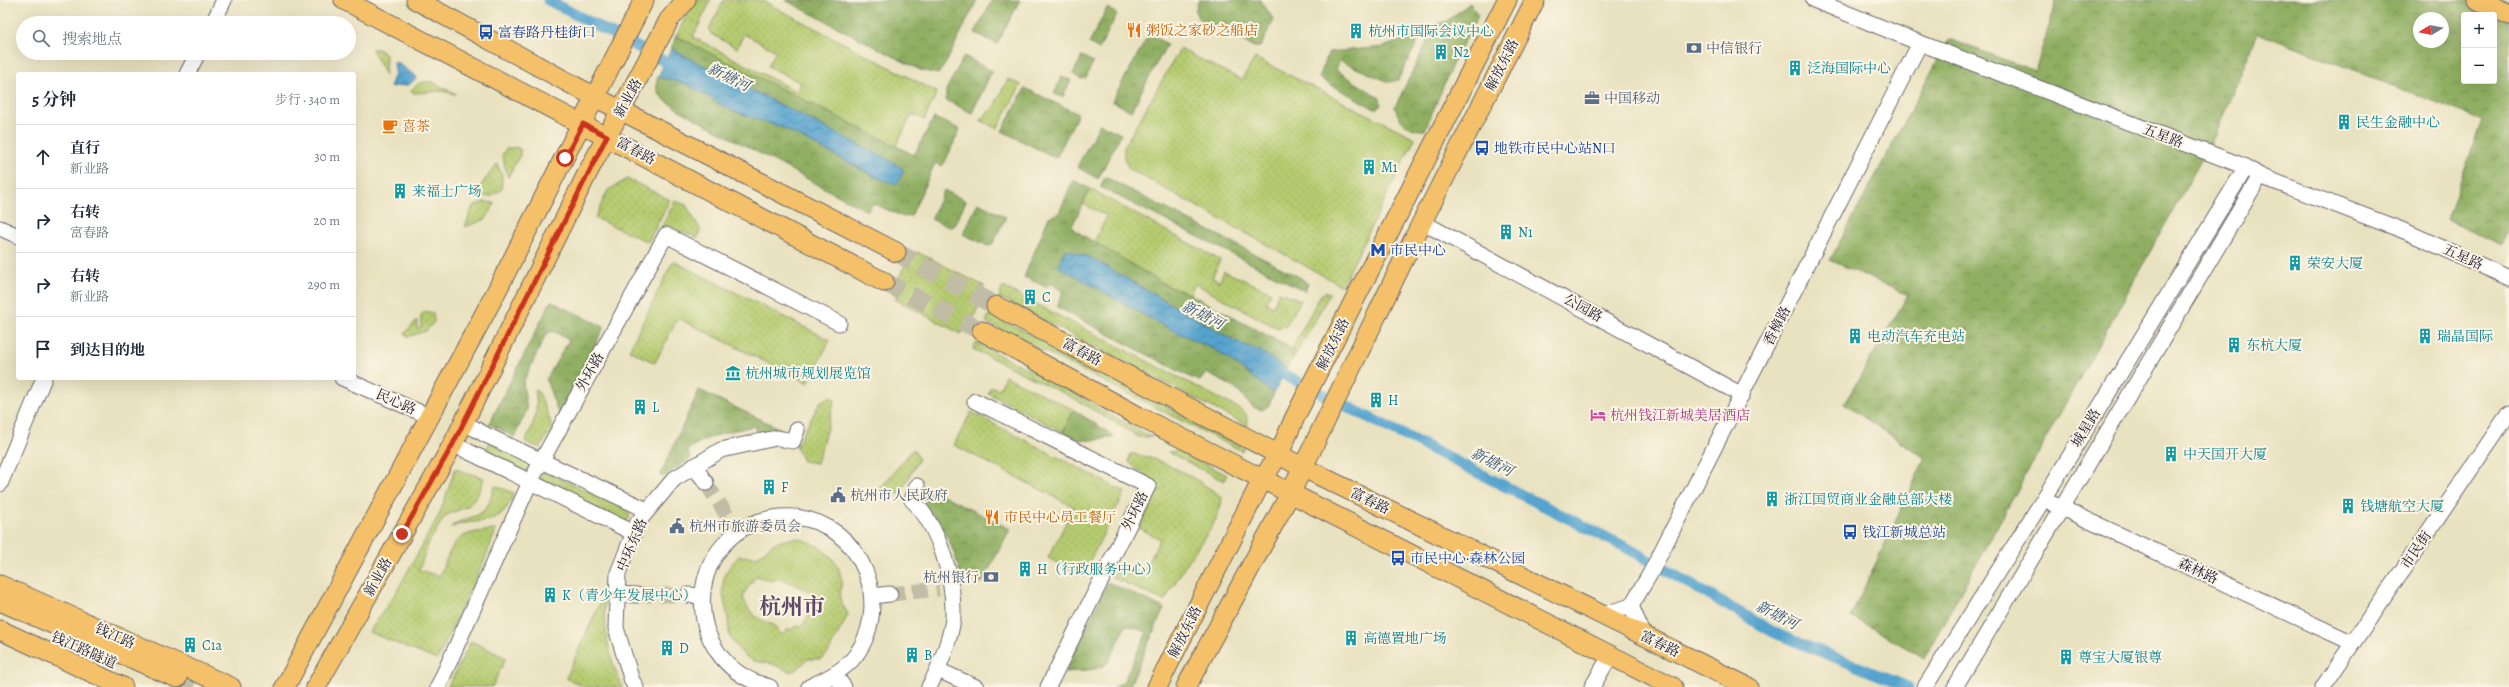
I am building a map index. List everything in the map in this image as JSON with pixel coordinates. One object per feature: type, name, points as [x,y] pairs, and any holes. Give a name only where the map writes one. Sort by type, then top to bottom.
[{"type":"main road","name":"富春路","points":[[344,0],[884,282]]},
{"type":"main road","name":"富春路","points":[[416,0],[595,97],[896,252]]},
{"type":"main road","name":"新业路","points":[[583,124],[644,0]]},
{"type":"main road","points":[[669,20],[676,0]]},
{"type":"main road","name":"新业路","points":[[316,687],[453,444],[607,136],[669,20],[686,0]]},
{"type":"main road","name":"解放东路","points":[[1157,687],[1262,480],[1279,454],[1295,417],[1507,0]]},
{"type":"main road","name":"解放东路","points":[[1186,687],[1291,492],[1422,222],[1535,0]]},
{"type":"main road","points":[[2478,0],[2509,15]]},
{"type":"main road","points":[[285,687],[583,124]]},
{"type":"main road","name":"富春路","points":[[996,306],[1279,454],[1302,468],[1748,687]]},
{"type":"main road","name":"富春路","points":[[982,331],[1262,480],[1291,492],[1610,656],[1674,687]]},
{"type":"main road","name":"钱江路","points":[[0,584],[231,687]]},
{"type":"main road","name":"钱江路隧道","points":[[0,601],[172,683]]},
{"type":"main road","name":"钱江路隧道","points":[[0,613],[172,683]]},
{"type":"main road","points":[[0,630],[123,687]]},
{"type":"street","points":[[216,16],[224,0]]},
{"type":"street","name":"五星路","points":[[1814,0],[1920,43],[2246,167],[2260,176],[2407,232],[2509,278]]},
{"type":"street","name":"香樟路","points":[[1631,606],[1650,574],[1742,395],[1920,43]]},
{"type":"street","points":[[188,72],[194,60]]},
{"type":"street","name":"城星路","points":[[1928,681],[2043,500],[2246,167]]},
{"type":"street","name":"城星路","points":[[1956,687],[2061,507],[2260,176]]},
{"type":"street","name":"公园路","points":[[1422,222],[1742,395]]},
{"type":"street","points":[[0,228],[16,235]]},
{"type":"street","name":"外环路","points":[[438,687],[530,482],[666,235],[838,323]]},
{"type":"street","points":[[0,484],[43,380]]},
{"type":"street","name":"民心路","points":[[347,380],[428,416]]},
{"type":"street","name":"外环路","points":[[975,401],[1148,486],[1048,687]]},
{"type":"street","name":"市民街","points":[[2323,687],[2509,413]]},
{"type":"street","points":[[463,422],[486,435],[647,510]]},
{"type":"street","name":"中环东路","points":[[636,687],[632,681],[616,628],[618,573],[638,522],[674,479],[721,450],[776,438],[793,441],[797,430]]},
{"type":"street","points":[[453,444],[634,533]]},
{"type":"street","points":[[694,466],[706,483]]},
{"type":"street","points":[[916,486],[912,500],[922,509],[947,560],[944,588],[953,616],[938,670],[929,687]]},
{"type":"street","name":"森林路","points":[[2043,500],[2353,643]]},
{"type":"street","points":[[770,687],[752,683],[728,667],[711,644],[695,595],[702,588],[712,561],[737,529],[780,517],[808,520],[834,531],[855,551],[868,575],[872,596],[873,603],[869,631],[856,656],[835,676],[809,687]]},
{"type":"street","points":[[618,594],[637,594]]},
{"type":"street","points":[[872,596],[890,594]]},
{"type":"street","points":[[1602,615],[1631,606],[1644,636]]},
{"type":"street","points":[[1592,687],[1610,656]]},
{"type":"street","points":[[938,670],[976,687]]},
{"type":"street","points":[[835,676],[844,687]]},
{"type":"green space","points":[[694,0],[711,0],[693,37],[797,92],[801,83],[768,66],[776,51],[744,34],[737,48],[711,34],[709,29],[724,0],[761,0],[937,92],[924,120],[912,114],[896,146],[676,37]]},
{"type":"green space","points":[[785,0],[977,0],[946,63],[938,74],[920,70]]},
{"type":"green space","points":[[992,0],[1020,0],[997,44],[975,33]]},
{"type":"green space","points":[[1199,0],[1260,0],[1274,20],[1260,47],[1254,47],[1198,18],[1195,11]]},
{"type":"green space","points":[[2057,0],[2509,0],[2509,230],[2501,245],[2447,220],[2482,120],[2258,33],[2215,135],[1924,658],[1851,616],[1925,458],[1844,404],[1908,295],[1830,260],[1949,39],[2035,71]]},
{"type":"green space","points":[[1470,3],[1478,16],[1452,65],[1425,130],[1414,129],[1402,121],[1395,107],[1436,24],[1447,21]]},
{"type":"green space","points":[[1107,8],[1117,14],[1099,49],[1089,43]]},
{"type":"green space","points":[[1149,34],[1167,44],[1131,111],[1112,101]]},
{"type":"green space","points":[[676,36],[914,155],[934,118],[960,129],[945,162],[942,166],[935,163],[911,216],[903,217],[873,203],[867,211],[679,110],[665,100],[659,93],[657,88],[658,77],[687,84],[730,110],[783,128],[879,179],[904,170],[891,161],[671,49]]},
{"type":"green space","points":[[1415,36],[1417,43],[1398,80],[1389,82],[1340,61],[1336,70],[1380,98],[1381,105],[1375,109],[1319,78],[1329,52],[1383,47]]},
{"type":"green space","points":[[372,49],[378,49],[386,55],[385,75]]},
{"type":"green space","points":[[1180,49],[1242,80],[1255,58],[1415,138],[1342,286],[1129,169],[1124,158],[1124,147]]},
{"type":"green space","points":[[964,56],[992,71],[972,113],[946,100],[946,90]]},
{"type":"green space","points":[[1082,56],[1093,62],[1086,78],[1081,79],[1073,74]]},
{"type":"green space","points":[[1061,77],[1071,80],[1063,97],[1054,94]]},
{"type":"green space","points":[[1008,79],[1021,85],[997,129],[980,120],[993,108]]},
{"type":"green space","points":[[430,81],[456,94],[442,91],[415,93],[410,91],[419,83]]},
{"type":"green space","points":[[1025,88],[1078,114],[1056,158],[1002,131]]},
{"type":"green space","points":[[1100,124],[1121,134],[1098,179],[1077,167]]},
{"type":"green space","points":[[516,147],[520,149],[520,155],[508,177],[502,155],[506,149]]},
{"type":"green space","points":[[497,164],[502,175],[502,189],[492,196],[472,197]]},
{"type":"green space","points":[[1105,177],[1301,278],[1308,284],[1305,291],[1100,187]]},
{"type":"green space","points":[[628,179],[670,200],[648,242],[595,218],[608,190]]},
{"type":"green space","points":[[1073,180],[1090,189],[1072,226],[1074,230],[1166,285],[1190,294],[1292,349],[1295,356],[1286,369],[1262,352],[1235,341],[1089,257],[1065,249],[1058,266],[1158,323],[1217,351],[1274,393],[1269,405],[1263,410],[1254,407],[1234,388],[1206,373],[1200,381],[1190,377],[1057,307],[1063,292],[1051,283],[1046,287],[1024,277],[1049,217],[1059,213]]},
{"type":"green space","points":[[1090,189],[1220,260],[1212,278],[1220,281],[1224,271],[1271,292],[1266,303],[1273,307],[1279,292],[1301,300],[1286,326],[1277,328],[1195,284],[1190,294],[1166,285],[1094,242],[1107,216],[1083,204]]},
{"type":"green space","points":[[944,190],[966,201],[954,226],[949,227],[931,219]]},
{"type":"green space","points":[[675,201],[686,205],[700,229],[698,238],[684,232],[659,232]]},
{"type":"green space","points":[[484,202],[495,203],[486,219],[465,227],[473,206]]},
{"type":"green space","points":[[978,203],[1006,217],[992,245],[988,246],[963,234]]},
{"type":"green space","points":[[917,252],[984,286],[980,294],[983,297],[967,331],[964,330],[961,334],[895,299],[898,294],[893,291],[908,258],[912,259]]},
{"type":"green space","points":[[673,261],[830,340],[808,383],[678,318],[655,363],[629,350]]},
{"type":"green space","points":[[1003,287],[1236,407],[1246,414],[1248,426],[999,297]]},
{"type":"green space","points":[[1325,292],[1330,293],[1295,356],[1292,349],[1320,296]]},
{"type":"green space","points":[[551,301],[604,327],[559,415],[546,380],[569,340],[553,331],[546,334],[523,383],[527,410],[514,437],[489,424]]},
{"type":"green space","points":[[424,311],[433,313],[434,322],[426,331],[407,337],[405,333],[417,320],[417,328],[421,328],[421,315]]},
{"type":"green space","points":[[990,313],[1244,447],[1242,451],[986,322]]},
{"type":"green space","points":[[976,343],[1073,392],[1103,411],[1152,437],[1139,437],[1071,397],[973,349]]},
{"type":"green space","points":[[1005,376],[1074,410],[1063,432],[988,393],[991,387],[1000,389]]},
{"type":"green space","points":[[535,390],[539,393],[551,423],[551,429],[540,448],[525,442],[535,417]]},
{"type":"green space","points":[[699,390],[787,432],[757,434],[754,426],[710,438],[687,450],[691,459],[663,477],[660,475]]},
{"type":"green space","points":[[829,397],[835,400],[817,463],[803,461],[796,447],[820,402]]},
{"type":"green space","points":[[1074,410],[1114,436],[1093,440],[1082,440],[1069,436],[1063,432]]},
{"type":"green space","points":[[971,412],[1125,492],[1082,576],[1048,558],[1074,507],[954,445]]},
{"type":"green space","points":[[490,442],[529,463],[530,468],[527,471],[519,470],[485,453]]},
{"type":"green space","points":[[913,449],[919,459],[899,495],[892,487],[884,494],[879,490]]},
{"type":"green space","points":[[1179,451],[1227,475],[1224,481],[1168,452]]},
{"type":"green space","points":[[1130,454],[1141,455],[1153,459],[1178,470],[1202,483],[1222,497],[1216,519],[1164,601],[1112,577],[1119,564],[1143,574],[1160,539],[1139,528],[1159,488],[1129,462]]},
{"type":"green space","points":[[455,469],[484,478],[478,494],[468,506],[445,516],[428,544],[419,570],[439,576],[457,540],[471,533],[496,530],[485,559],[437,660],[369,632],[397,591],[440,513]]},
{"type":"green space","points":[[544,471],[625,508],[630,516],[627,521],[619,521],[539,479]]},
{"type":"green space","points":[[495,486],[514,493],[509,505],[503,512],[488,520],[451,527],[477,515],[485,509],[490,501]]},
{"type":"green space","points":[[922,490],[928,492],[933,490],[1010,529],[982,583],[960,573],[955,555],[941,525],[937,528],[919,497]]},
{"type":"green space","points":[[794,538],[809,542],[824,550],[839,569],[841,580],[841,602],[848,615],[828,653],[821,659],[807,659],[796,670],[792,671],[768,663],[754,661],[745,656],[729,636],[729,624],[723,594],[725,576],[730,566],[739,556],[757,557],[774,543]],"holes":[[[756,576],[773,581],[780,578],[805,589],[812,594],[812,609],[803,626],[794,627],[792,630],[788,629],[783,634],[780,634],[774,625],[758,618],[747,607],[743,595]]]},
{"type":"green space","points":[[1108,582],[1164,608],[1129,687],[1114,687],[1123,682],[1147,632],[1126,625],[1111,658],[1102,667],[1082,671],[1065,672]]},
{"type":"green space","points":[[605,592],[606,629],[610,653],[623,687],[584,687],[566,678]]},
{"type":"green space","points":[[471,641],[506,658],[492,687],[448,687]]},
{"type":"water","points":[[671,49],[891,161],[904,170],[897,184],[880,179],[783,128],[730,110],[687,84],[658,77]]},
{"type":"water","points":[[396,62],[416,76],[416,79],[408,85],[390,87],[395,73],[394,63]]},
{"type":"water","points":[[1065,249],[1089,257],[1235,341],[1262,352],[1286,369],[1274,393],[1217,351],[1158,323],[1058,266]]},
{"type":"waterway","name":"新塘河","points":[[548,0],[679,69]]},
{"type":"waterway","name":"新塘河","points":[[1271,368],[1629,549],[1775,633],[1908,687]]},
{"type":"tunnel","points":[[896,252],[996,306]]},
{"type":"tunnel","points":[[884,282],[982,331]]},
{"type":"tunnel","points":[[706,483],[734,526]]},
{"type":"tunnel","points":[[890,594],[939,589]]},
{"type":"tunnel","points":[[637,595],[688,595]]},
{"type":"tunnel","points":[[177,678],[196,687]]},
{"type":"place","name":"粥饭之家砂之船店","points":[[1134,30]]},
{"type":"place","name":"杭州市国际会议中心","points":[[1356,31]]},
{"type":"place","name":"富春路丹桂街口","points":[[486,32]]},
{"type":"place","name":"中信银行","points":[[1694,48]]},
{"type":"place","name":"N2","points":[[1441,52]]},
{"type":"place","name":"泛海国际中心","points":[[1795,68]]},
{"type":"place","name":"中国移动","points":[[1592,98]]},
{"type":"place","name":"民生金融中心","points":[[2344,122]]},
{"type":"place","name":"喜茶","points":[[390,126]]},
{"type":"place","name":"地铁市民中心站N口","points":[[1482,148]]},
{"type":"place","name":"M1","points":[[1369,167]]},
{"type":"place","name":"来福士广场","points":[[400,191]]},
{"type":"place","name":"N1","points":[[1506,232]]},
{"type":"place","name":"市民中心","points":[[1378,250]]},
{"type":"place","name":"荣安大厦","points":[[2295,263]]},
{"type":"place","name":"C","points":[[1030,297]]},
{"type":"place","name":"电动汽车充电站","points":[[1855,336]]},
{"type":"place","name":"瑞晶国际","points":[[2425,336]]},
{"type":"place","name":"东杭大厦","points":[[2234,345]]},
{"type":"place","name":"杭州城市规划展览馆","points":[[733,373]]},
{"type":"place","name":"H","points":[[1376,400]]},
{"type":"place","name":"L","points":[[640,407]]},
{"type":"place","name":"杭州钱江新城美居酒店","points":[[1598,415]]},
{"type":"place","name":"中天国开大厦","points":[[2171,454]]},
{"type":"place","name":"F","points":[[769,487]]},
{"type":"place","name":"杭州市人民政府","points":[[838,495]]},
{"type":"place","name":"浙江国贸商业金融总部大楼","points":[[1772,499]]},
{"type":"place","name":"钱塘航空大厦","points":[[2348,506]]},
{"type":"place","name":"市民中心员工餐厅","points":[[992,517]]},
{"type":"place","name":"杭州市旅游委员会","points":[[677,526]]},
{"type":"place","name":"钱江新城总站","points":[[1850,532]]},
{"type":"place","name":"市民中心·森林公园","points":[[1398,558]]},
{"type":"place","name":"H（行政服务中心）","points":[[1025,569]]},
{"type":"place","name":"杭州银行","points":[[991,577]]},
{"type":"place","name":"K（青少年发展中心）","points":[[550,595]]},
{"type":"place","name":"高德置地广场","points":[[1351,638]]},
{"type":"place","name":"C1a","points":[[190,645]]},
{"type":"place","name":"D","points":[[667,648]]},
{"type":"place","name":"B","points":[[912,655]]},
{"type":"place","name":"尊宝大厦银尊","points":[[2066,657]]},
{"type":"district","name":"杭州市","points":[[792,607]]},
{"type":"route","points":[[402,534],[453,444],[607,136],[583,124],[565,158]]}]
